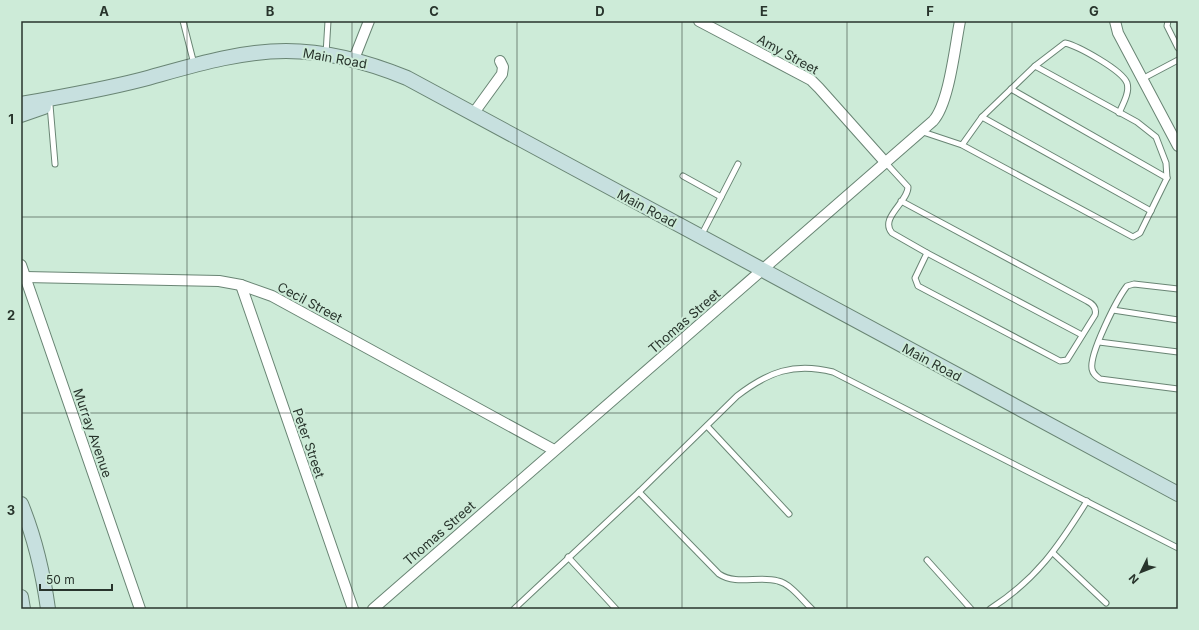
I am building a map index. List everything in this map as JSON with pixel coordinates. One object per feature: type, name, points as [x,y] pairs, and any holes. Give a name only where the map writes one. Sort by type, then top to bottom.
[{"type":"main road","name":"Main Road","points":[[21,115],[85,93],[194,65],[262,53],[286,51],[326,54],[354,59],[407,78],[1178,494]]},
{"type":"main road","name":"Main Road","points":[[21,104],[85,93]]},
{"type":"main road","points":[[21,504],[30,526],[38,556],[48,609]]},
{"type":"main road","points":[[21,597],[23,609]]},
{"type":"street","points":[[354,59],[369,21]]},
{"type":"street","name":"Amy Street","points":[[699,21],[811,80],[885,162]]},
{"type":"street","name":"Thomas Street","points":[[373,609],[937,116],[943,106],[960,21]]},
{"type":"street","points":[[1115,21],[1118,33],[1178,146]]},
{"type":"street","points":[[474,114],[502,74],[504,67],[500,61]]},
{"type":"street","name":"Murray Avenue","points":[[21,265],[140,609]]},
{"type":"street","name":"Cecil Street","points":[[25,277],[219,281],[241,285],[272,296],[554,450]]},
{"type":"street","name":"Peter Street","points":[[241,285],[353,609]]},
{"type":"lane","points":[[183,21],[194,65]]},
{"type":"lane","points":[[326,54],[328,21]]},
{"type":"lane","points":[[1168,21],[1167,26],[1178,48]]},
{"type":"lane","points":[[962,145],[982,117],[1035,66],[1065,43],[1110,66],[1121,74],[1126,82],[1127,92],[1119,113]]},
{"type":"lane","points":[[1142,79],[1178,60]]},
{"type":"lane","points":[[920,131],[962,145],[1130,236],[1133,237],[1140,233],[1167,178],[1166,163],[1156,137],[1147,128],[1035,66]]},
{"type":"lane","points":[[1011,89],[1167,178]]},
{"type":"lane","points":[[50,105],[55,164]]},
{"type":"lane","points":[[982,117],[1151,211]]},
{"type":"lane","points":[[885,162],[908,187],[907,193],[888,223],[888,228],[892,233],[1082,335]]},
{"type":"lane","points":[[700,237],[738,164]]},
{"type":"lane","points":[[683,176],[721,197]]},
{"type":"lane","points":[[901,201],[1090,303],[1094,306],[1096,312],[1070,356],[1062,362],[919,288],[916,283],[916,278],[928,253]]},
{"type":"lane","points":[[1178,289],[1134,284],[1129,286],[1113,310],[1099,342],[1092,363],[1093,371],[1097,377],[1128,384],[1178,390]]},
{"type":"lane","points":[[1113,310],[1178,320]]},
{"type":"lane","points":[[1099,342],[1178,352]]},
{"type":"lane","points":[[514,609],[639,492],[737,396],[754,383],[786,370],[801,367],[818,368],[833,372],[1178,548]]},
{"type":"lane","points":[[707,426],[789,514]]},
{"type":"lane","points":[[639,492],[719,574],[726,578],[735,580],[779,581],[791,588],[812,609]]},
{"type":"lane","points":[[990,609],[1025,582],[1053,553],[1087,501]]},
{"type":"lane","points":[[1053,553],[1106,603]]},
{"type":"lane","points":[[568,557],[616,609]]},
{"type":"lane","points":[[927,560],[971,609]]}]
